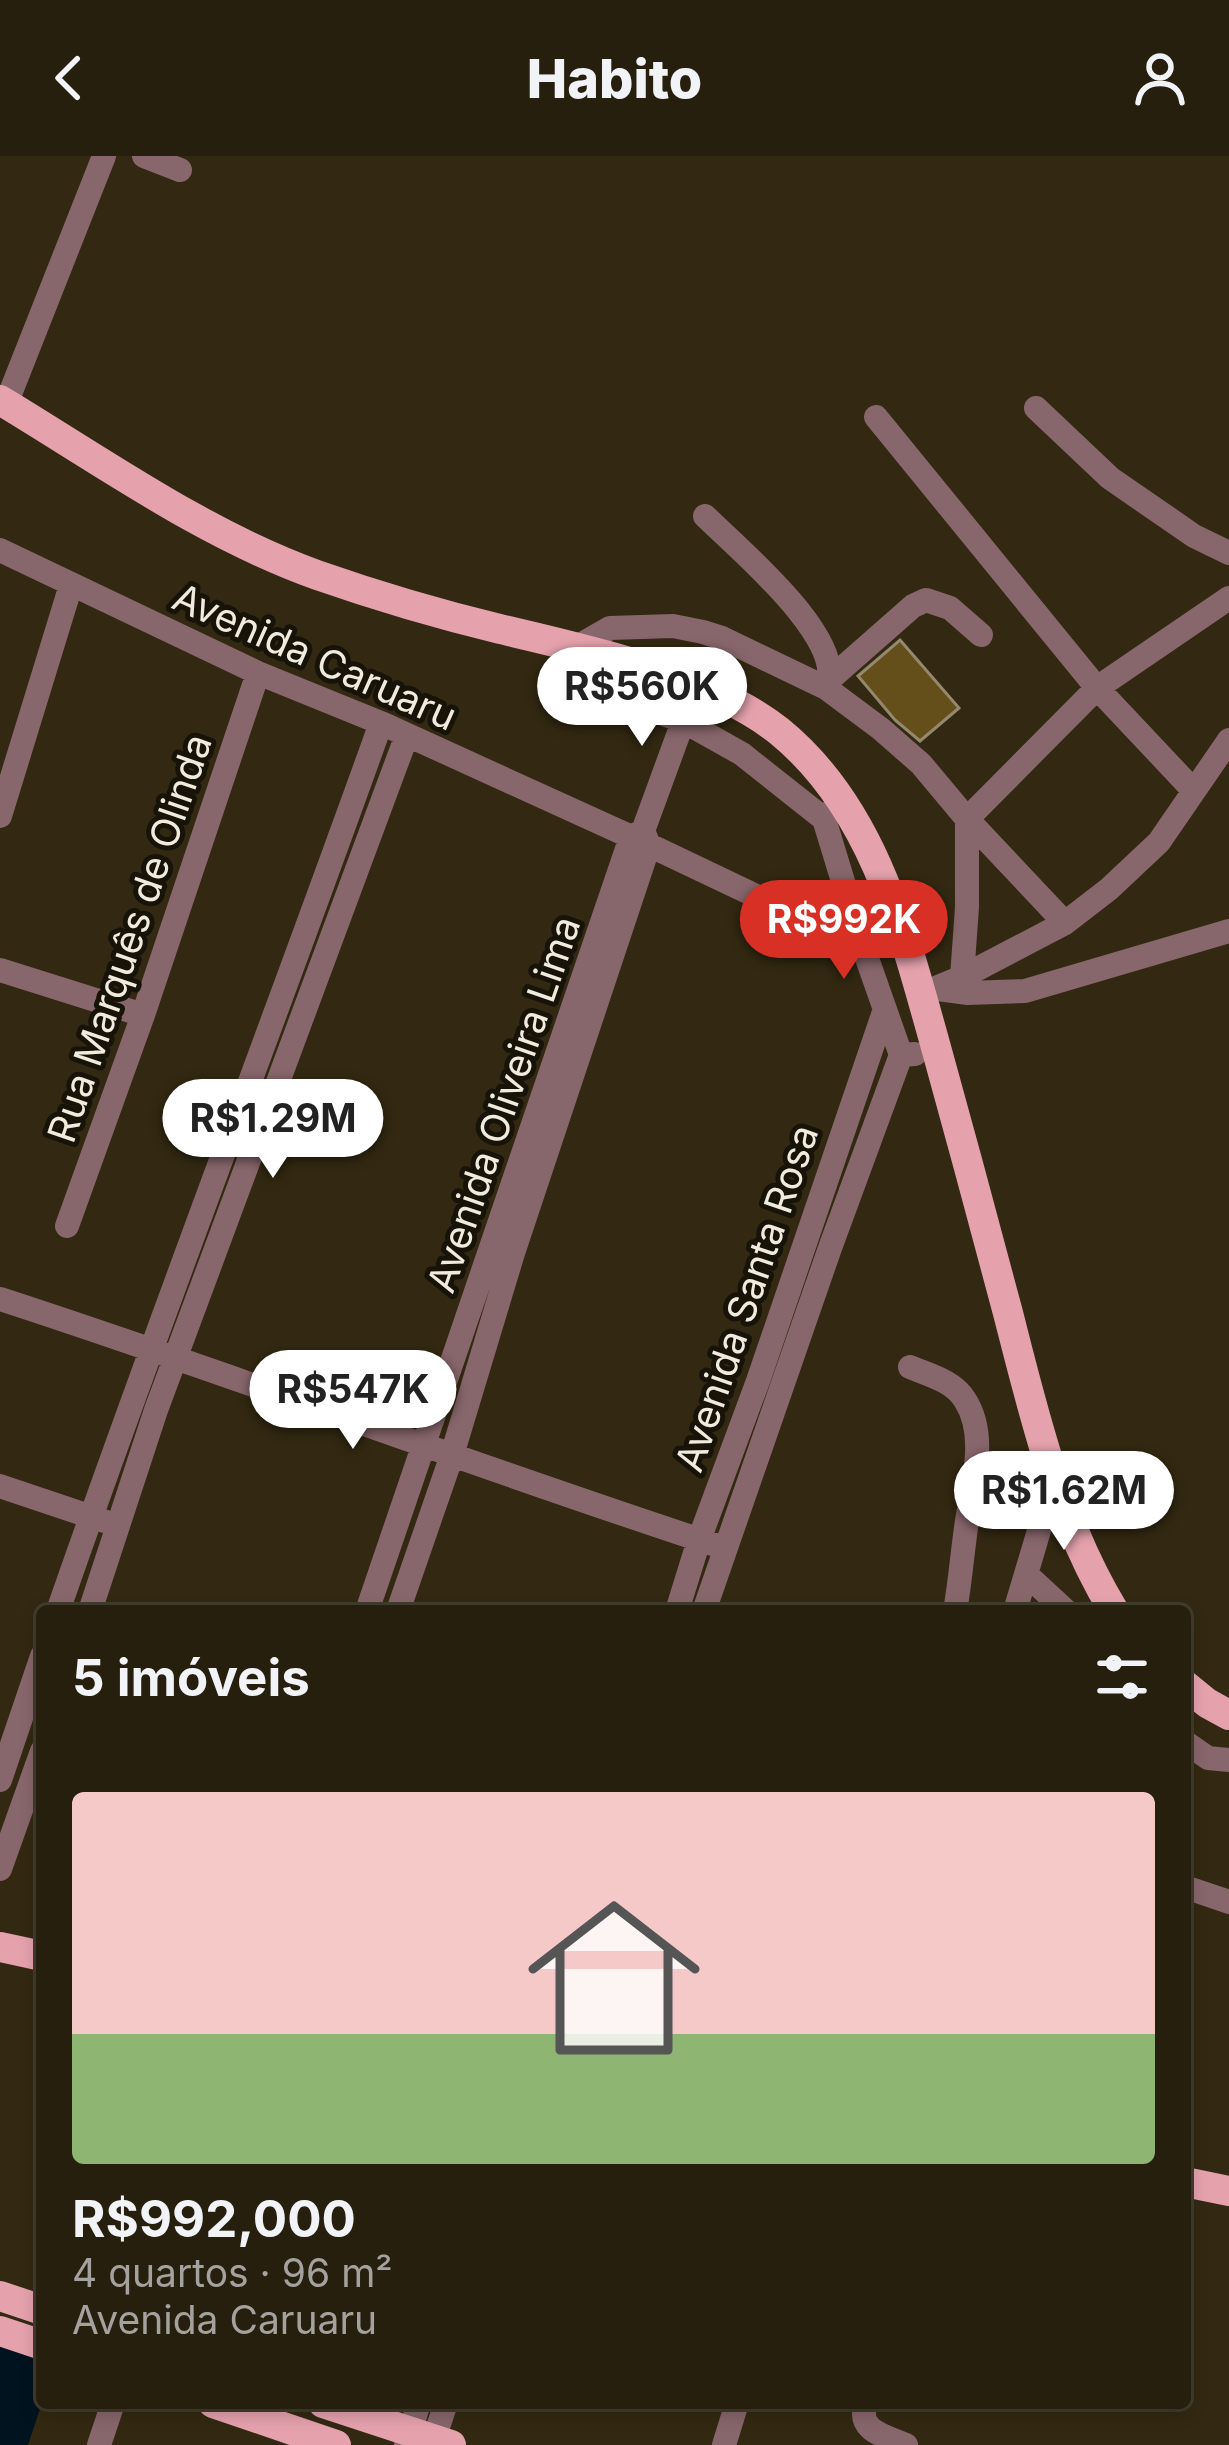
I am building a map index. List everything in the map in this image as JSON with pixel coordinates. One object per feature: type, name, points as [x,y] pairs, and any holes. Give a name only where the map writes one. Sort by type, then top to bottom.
[{"type":"main road","points":[[3,402],[222,533],[312,573],[404,603],[578,647],[696,686],[746,709],[812,762],[833,809],[877,867],[929,991],[938,1054],[1031,1401],[1088,1566],[1111,1605]]},
{"type":"main road","points":[[1191,1690],[1229,1715]]},
{"type":"main road","points":[[0,1947],[36,1955]]},
{"type":"main road","points":[[1191,2183],[1229,2191]]},
{"type":"main road","points":[[0,2296],[36,2308]]},
{"type":"main road","points":[[0,2331],[36,2343]]},
{"type":"main road","points":[[231,2409],[336,2445]]},
{"type":"main road","points":[[342,2409],[425,2435]]},
{"type":"street","points":[[3,402],[104,156]]},
{"type":"street","points":[[144,156],[181,170]]},
{"type":"street","points":[[1036,408],[1110,478],[1229,554]]},
{"type":"street","points":[[876,417],[1097,688],[1194,790]]},
{"type":"street","points":[[705,516],[804,615],[826,654],[828,684]]},
{"type":"street","name":"Avenida Caruaru","points":[[0,550],[259,673],[641,838],[863,947]]},
{"type":"street","points":[[0,816],[71,585]]},
{"type":"street","points":[[962,977],[967,819],[1097,688],[1229,598]]},
{"type":"street","points":[[828,684],[913,606],[926,601],[950,608],[981,635]]},
{"type":"street","points":[[578,647],[610,628],[673,626],[722,638],[828,684],[921,764],[1065,923]]},
{"type":"street","name":"Rua Marquês de Olinda","points":[[67,1226],[259,673]]},
{"type":"street","points":[[578,682],[685,722],[833,809],[863,947],[901,1054],[938,1054]]},
{"type":"street","name":"Avenida Oliveira Lima","points":[[369,1605],[696,686]]},
{"type":"street","points":[[60,1605],[381,723]]},
{"type":"street","points":[[92,1605],[176,1356],[407,735]]},
{"type":"street","points":[[929,991],[1065,923],[1109,889],[1159,842],[1229,740]]},
{"type":"street","points":[[314,910],[339,920]]},
{"type":"street","points":[[929,991],[1025,991],[1229,931]]},
{"type":"street","points":[[0,970],[143,1015]]},
{"type":"street","name":"Avenida Santa Rosa","points":[[679,1605],[885,1010]]},
{"type":"street","name":"Avenida Oliveira Lima","points":[[400,1605],[452,1455],[583,1013]]},
{"type":"street","name":"Avenida Santa Rosa","points":[[706,1605],[901,1054]]},
{"type":"street","points":[[0,1299],[725,1548]]},
{"type":"street","points":[[910,1367],[950,1384],[966,1400],[974,1428],[976,1475],[956,1605]]},
{"type":"street","points":[[1017,1605],[1055,1477]]},
{"type":"street","points":[[0,1486],[118,1526]]},
{"type":"street","points":[[1026,1574],[1060,1605]]},
{"type":"street","points":[[0,1780],[36,1674]]},
{"type":"street","points":[[1191,1746],[1208,1758],[1229,1760]]},
{"type":"street","points":[[0,1869],[36,1768]]},
{"type":"street","points":[[1191,1890],[1229,1902]]},
{"type":"street","points":[[99,2445],[111,2409]]},
{"type":"street","points":[[425,2435],[442,2409]]},
{"type":"street","points":[[724,2445],[735,2409]]},
{"type":"street","points":[[864,2409],[864,2423],[872,2431],[906,2445]]},
{"type":"water","points":[[0,2343],[36,2354],[36,2409],[40,2409],[28,2445],[0,2445]]},
{"type":"building","points":[[900,640],[959,708],[920,741],[858,676]]}]
